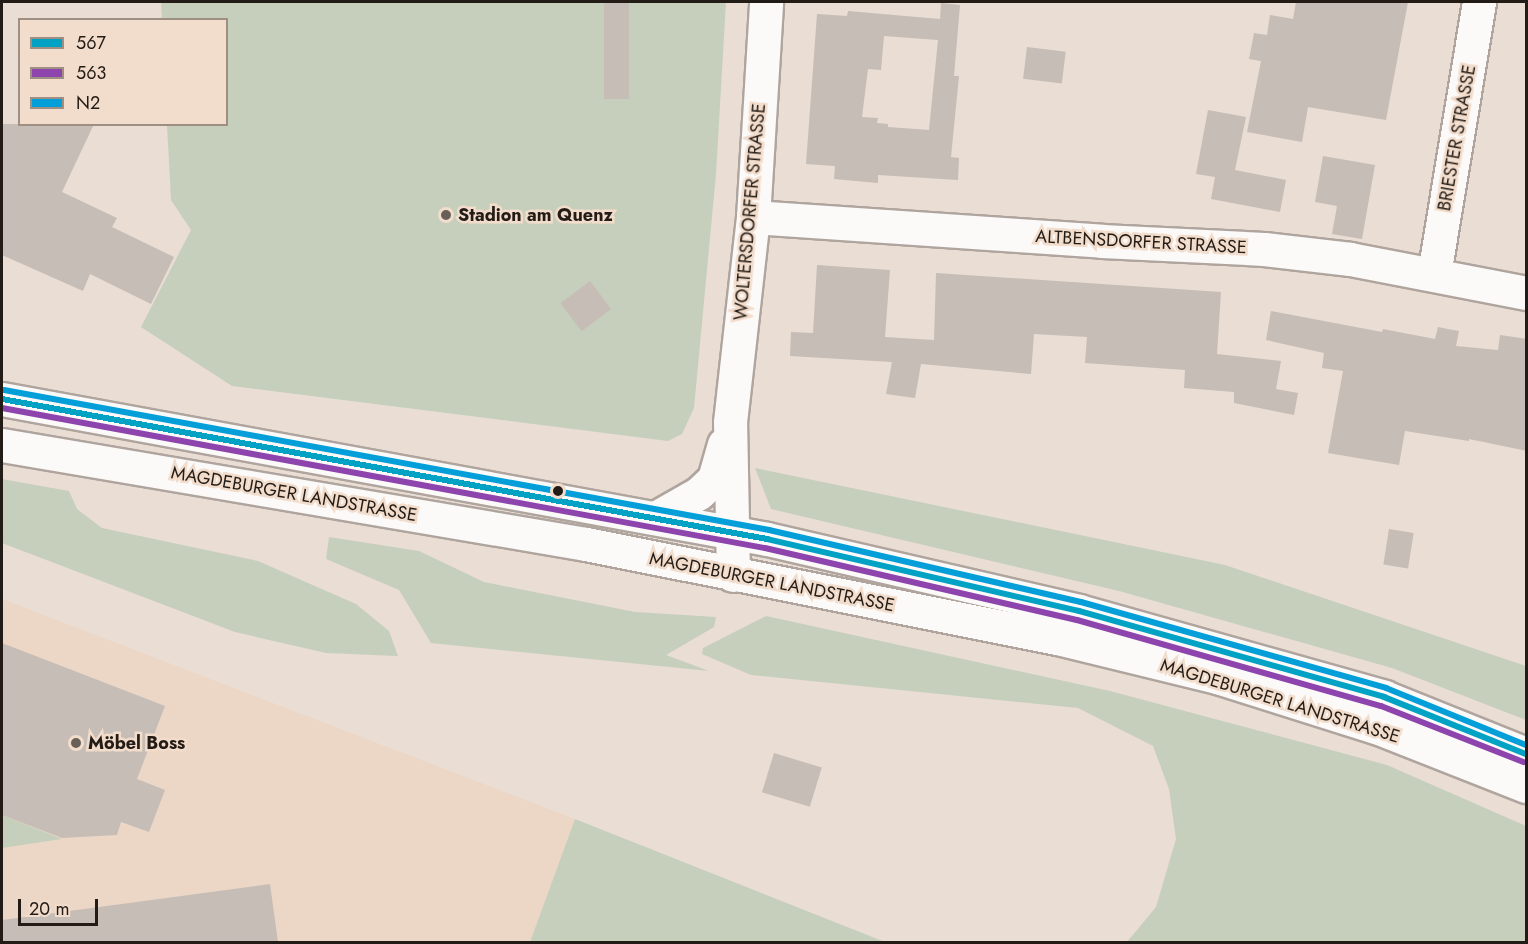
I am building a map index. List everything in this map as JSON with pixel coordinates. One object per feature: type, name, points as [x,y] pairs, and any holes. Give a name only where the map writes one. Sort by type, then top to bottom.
[{"type":"main road","name":"WOLTERSDORFER STRASSE","points":[[733,575],[730,532],[730,422],[753,217],[766,2]]},
{"type":"main road","name":"BRIESTER STRASSE","points":[[1434,274],[1479,2]]},
{"type":"main road","name":"ALTBENSDORFER STRASSE","points":[[753,217],[1102,242],[1264,249],[1350,259],[1527,293]]},
{"type":"main road","name":"MAGDEBURGER LANDSTRASSE","points":[[2,399],[767,538],[1079,611],[1384,697],[1527,754]]},
{"type":"main road","name":"WOLTERSDORFER STRASSE","points":[[657,517],[699,493],[714,479],[730,422]]},
{"type":"main road","name":"MAGDEBURGER LANDSTRASSE","points":[[2,445],[586,544],[1057,638],[1217,677],[1376,727],[1527,786]]},
{"type":"shaded area","points":[[2,599],[575,819],[530,942],[2,942]]},
{"type":"green space","name":"Stadion am Quenz","points":[[161,2],[726,2],[716,174],[694,408],[682,434],[668,441],[232,386],[141,327],[191,230],[171,200],[167,126],[228,126],[228,18],[162,18]]},
{"type":"green space","points":[[755,468],[1225,565],[1526,666],[1526,720],[1392,668],[1119,591],[771,509]]},
{"type":"green space","points":[[2,479],[69,491],[77,509],[102,528],[258,561],[356,604],[389,631],[398,656],[326,653],[235,632],[2,543]]},
{"type":"green space","points":[[329,537],[419,551],[484,582],[635,612],[716,617],[714,627],[666,655],[709,671],[431,643],[399,590],[326,559]]},
{"type":"green space","points":[[766,616],[1110,691],[1387,765],[1526,826],[1526,942],[1127,942],[1156,907],[1176,839],[1169,789],[1153,746],[1078,708],[751,675],[702,654],[703,648]]},
{"type":"green space","points":[[2,815],[62,839],[2,848]]},
{"type":"green space","points":[[575,819],[885,942],[530,942]]},
{"type":"building","points":[[604,2],[629,2],[629,99],[604,99]]},
{"type":"building","points":[[1296,2],[1408,2],[1386,120],[1308,107],[1302,142],[1247,132],[1261,61],[1249,59],[1254,33],[1267,35],[1270,15],[1293,19]]},
{"type":"building","points":[[941,3],[960,5],[954,76],[959,76],[951,157],[959,158],[958,180],[878,175],[878,183],[834,179],[835,166],[806,164],[817,14],[847,16],[848,11],[940,19]],"holes":[[[884,36],[938,40],[929,130],[888,127],[888,124],[877,123],[878,118],[862,117],[868,69],[881,70]]]},
{"type":"building","points":[[1027,47],[1066,52],[1062,84],[1023,79]]},
{"type":"building","points":[[1208,110],[1246,117],[1235,170],[1286,180],[1280,212],[1211,199],[1215,177],[1196,174]]},
{"type":"building","points":[[2,124],[18,124],[18,126],[93,126],[62,192],[117,218],[112,227],[174,257],[151,304],[90,274],[83,291],[2,255]]},
{"type":"building","points":[[1323,156],[1375,165],[1362,239],[1332,234],[1337,206],[1315,202]]},
{"type":"building","points":[[817,265],[890,270],[885,337],[934,340],[936,273],[1221,292],[1217,354],[1281,361],[1276,389],[1298,393],[1294,415],[1234,403],[1234,392],[1184,388],[1185,370],[1085,363],[1087,337],[1034,334],[1031,374],[921,364],[915,398],[886,394],[892,362],[790,356],[791,332],[813,333]]},
{"type":"building","points":[[590,281],[611,309],[582,331],[560,303]]},
{"type":"building","points":[[1271,311],[1382,332],[1383,329],[1435,339],[1438,327],[1459,331],[1456,346],[1498,350],[1500,335],[1527,339],[1527,451],[1469,439],[1469,441],[1405,431],[1399,465],[1328,453],[1343,371],[1322,368],[1324,353],[1266,340]]},
{"type":"building","points":[[1389,529],[1414,533],[1408,568],[1383,565]]},
{"type":"building","name":"Möbel Boss","points":[[2,643],[165,706],[137,779],[165,790],[149,832],[121,822],[117,835],[62,838],[2,815]]},
{"type":"building","points":[[774,753],[822,768],[810,807],[762,792]]},
{"type":"building","points":[[270,884],[278,942],[2,942],[2,920]]},
{"type":"transit line","name":"N2","points":[[4,390],[769,530],[1081,602],[1386,688],[1526,745]]},
{"type":"transit line","name":"567","points":[[2,399],[767,539],[1079,611],[1384,697],[1526,754]]},
{"type":"transit line","name":"563","points":[[2,408],[765,548],[1077,620],[1381,706],[1523,762]]},
{"type":"place","name":"Stadion am Quenz","points":[[446,215]]},
{"type":"place","name":"Möbel Boss","points":[[76,743]]}]
